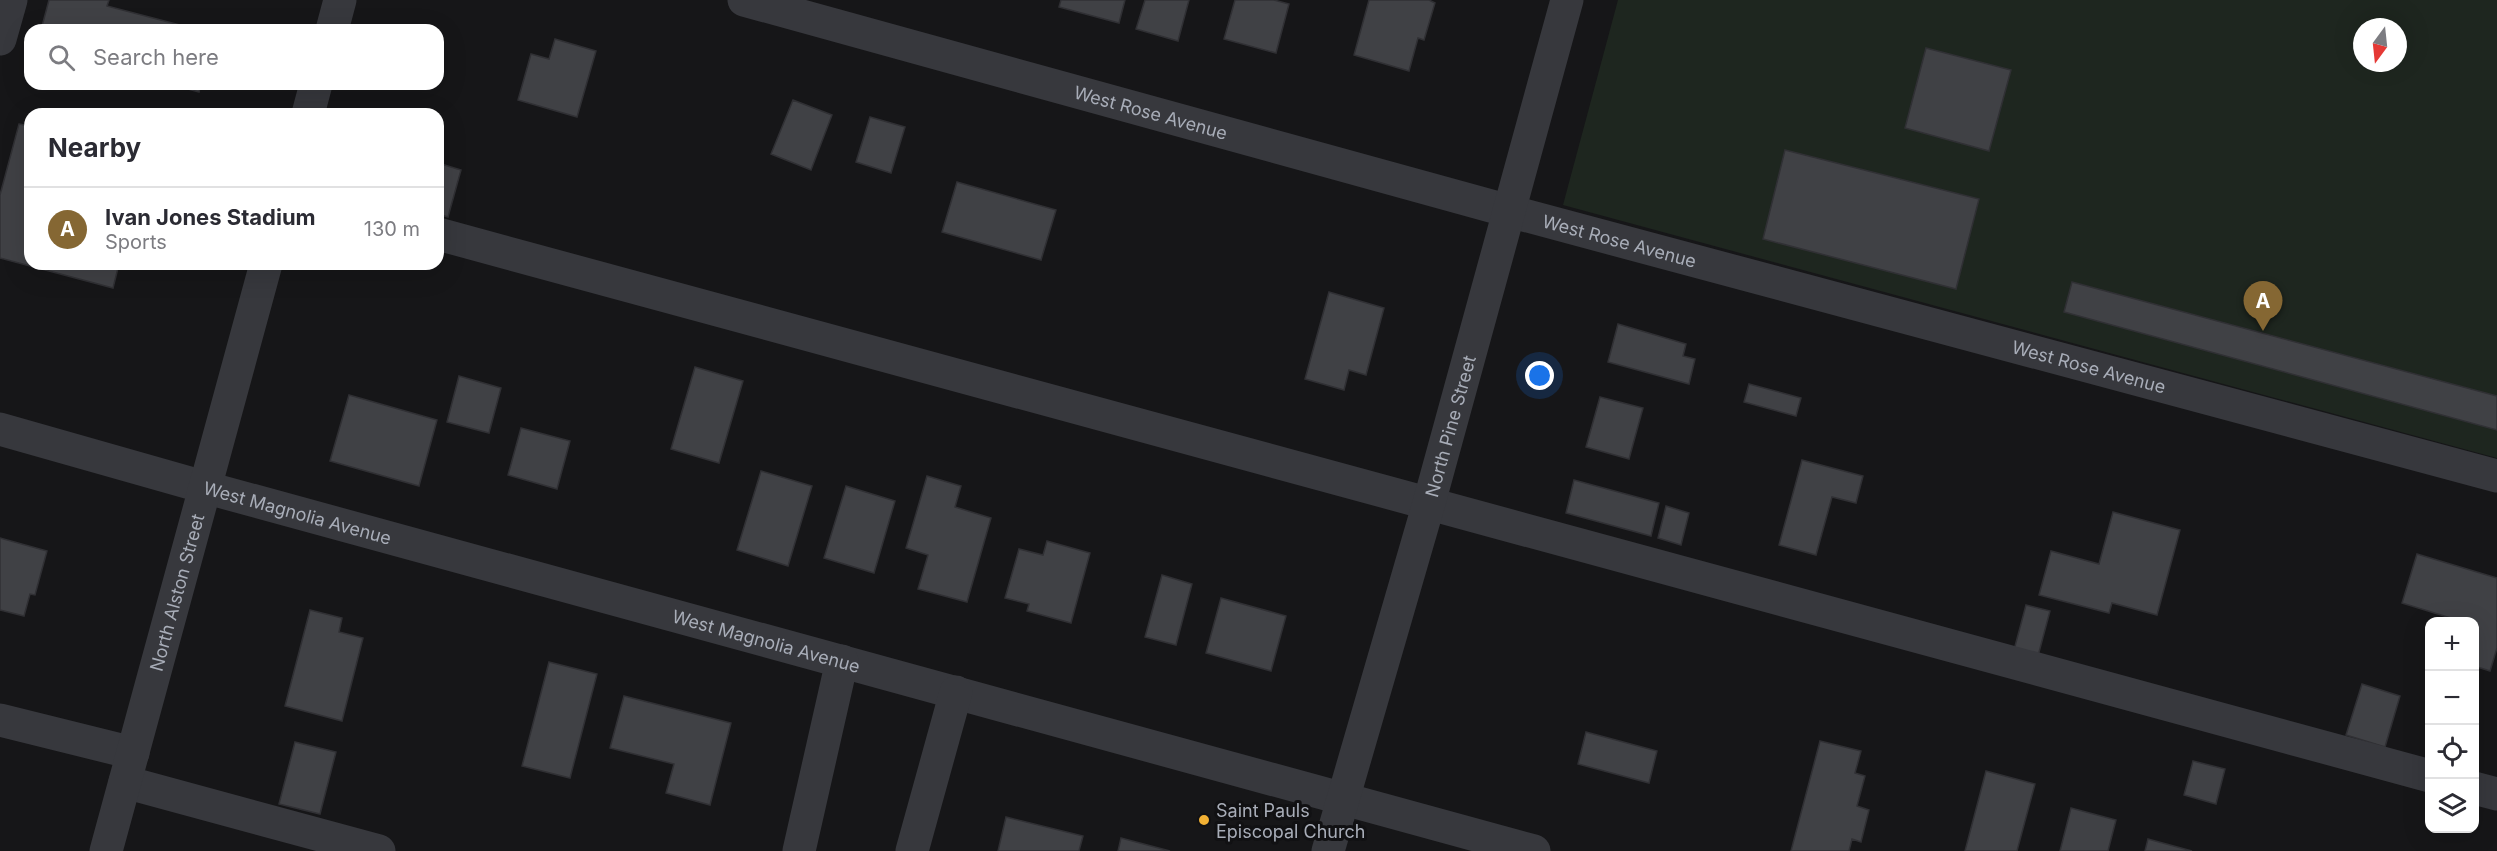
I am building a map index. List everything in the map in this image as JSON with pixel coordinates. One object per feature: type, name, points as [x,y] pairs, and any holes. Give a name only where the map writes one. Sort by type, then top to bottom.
[{"type":"street","points":[[0,39],[11,0]]},
{"type":"street","points":[[334,24],[340,0]]},
{"type":"street","name":"West Rose Avenue","points":[[744,0],[1509,211],[2497,476]]},
{"type":"street","name":"North Pine Street","points":[[1328,851],[1429,503],[1567,0]]},
{"type":"street","points":[[310,108],[314,90]]},
{"type":"street","points":[[444,236],[2425,775]]},
{"type":"street","name":"North Alston Street","points":[[106,851],[264,270]]},
{"type":"street","name":"West Magnolia Avenue","points":[[0,429],[204,487],[1534,851]]},
{"type":"street","points":[[799,851],[842,661]]},
{"type":"street","points":[[912,851],[956,692]]},
{"type":"street","points":[[0,720],[129,767],[379,851]]},
{"type":"street","points":[[2479,789],[2497,794]]},
{"type":"shaded area","points":[[1618,0],[2497,0],[2497,458],[1563,205]]},
{"type":"building","points":[[49,0],[109,0],[107,6],[176,24],[43,24]]},
{"type":"building","points":[[1061,0],[1125,0],[1119,23],[1059,7]]},
{"type":"building","points":[[1145,0],[1189,0],[1178,41],[1136,29]]},
{"type":"building","points":[[1235,0],[1274,0],[1289,4],[1276,53],[1224,39]]},
{"type":"building","points":[[1369,0],[1429,0],[1435,3],[1424,40],[1418,38],[1409,71],[1354,55]]},
{"type":"building","points":[[555,39],[596,51],[577,117],[518,100],[531,54],[549,59]]},
{"type":"building","points":[[1926,48],[2011,70],[1989,151],[1905,128]]},
{"type":"building","points":[[793,100],[832,115],[811,170],[771,154]]},
{"type":"building","points":[[870,117],[905,127],[891,173],[856,162]]},
{"type":"building","points":[[19,124],[24,125],[24,264],[0,258],[0,195]]},
{"type":"building","points":[[1785,150],[1979,199],[1956,289],[1763,239]]},
{"type":"building","points":[[444,165],[461,170],[448,217],[444,216]]},
{"type":"building","points":[[957,182],[1056,210],[1041,260],[942,232]]},
{"type":"building","points":[[45,270],[118,270],[113,288]]},
{"type":"building","points":[[2072,282],[2497,396],[2497,430],[2064,312]]},
{"type":"building","points":[[1329,292],[1384,308],[1366,375],[1349,370],[1344,390],[1305,379]]},
{"type":"building","points":[[1618,324],[1686,344],[1683,356],[1695,359],[1689,384],[1608,362]]},
{"type":"building","points":[[695,367],[743,381],[719,463],[671,449]]},
{"type":"building","points":[[459,376],[501,388],[489,433],[447,422]]},
{"type":"building","points":[[1749,384],[1801,398],[1796,416],[1744,402]]},
{"type":"building","points":[[349,395],[437,420],[419,486],[330,461]]},
{"type":"building","points":[[1600,397],[1643,408],[1629,459],[1586,447]]},
{"type":"building","points":[[521,428],[570,441],[557,489],[508,475]]},
{"type":"building","points":[[1802,460],[1863,476],[1856,503],[1832,497],[1816,555],[1779,545]]},
{"type":"building","points":[[761,471],[812,486],[788,566],[737,550]]},
{"type":"building","points":[[927,476],[961,486],[955,507],[991,518],[967,602],[918,589],[928,555],[906,548]]},
{"type":"building","points":[[1574,480],[1659,503],[1651,536],[1566,513]]},
{"type":"building","points":[[846,486],[895,501],[874,573],[824,558]]},
{"type":"building","points":[[1666,506],[1689,513],[1681,545],[1658,538]]},
{"type":"building","points":[[2113,512],[2180,530],[2157,615],[2112,603],[2109,613],[2039,595],[2051,551],[2099,564]]},
{"type":"building","points":[[0,538],[47,551],[35,595],[30,594],[24,616],[0,610]]},
{"type":"building","points":[[1047,541],[1090,553],[1071,623],[1027,611],[1029,604],[1005,598],[1019,549],[1043,555]]},
{"type":"building","points":[[2417,554],[2497,578],[2497,648],[2490,671],[2479,668],[2479,617],[2448,617],[2402,603]]},
{"type":"building","points":[[1162,575],[1192,584],[1176,645],[1145,637]]},
{"type":"building","points":[[1221,598],[1286,616],[1271,671],[1206,653]]},
{"type":"building","points":[[2026,605],[2050,611],[2038,656],[2014,650]]},
{"type":"building","points":[[310,610],[342,618],[339,632],[363,638],[342,721],[285,706]]},
{"type":"building","points":[[549,662],[597,674],[570,778],[522,766]]},
{"type":"building","points":[[2362,684],[2400,696],[2385,747],[2346,735]]},
{"type":"building","points":[[624,696],[731,723],[710,805],[666,793],[674,764],[610,748]]},
{"type":"building","points":[[1586,732],[1657,751],[1649,783],[1578,764]]},
{"type":"building","points":[[1820,741],[1861,751],[1855,773],[1865,776],[1857,806],[1869,810],[1861,842],[1852,839],[1849,851],[1791,851]]},
{"type":"building","points":[[295,742],[336,752],[320,814],[279,804]]},
{"type":"building","points":[[2193,761],[2225,769],[2216,804],[2184,795]]},
{"type":"building","points":[[1986,771],[2035,784],[2017,851],[1965,851]]},
{"type":"building","points":[[2071,808],[2116,820],[2108,851],[2060,851]]},
{"type":"building","points":[[1006,817],[1083,836],[1079,851],[998,851]]},
{"type":"building","points":[[1121,838],[1170,851],[1118,851]]},
{"type":"building","points":[[2148,839],[2192,851],[2145,851]]},
{"type":"place","name":"Ivan Jones Stadium","points":[[2263,331]]},
{"type":"place","name":"Saint Pauls Episcopal Church","points":[[1204,820]]}]
